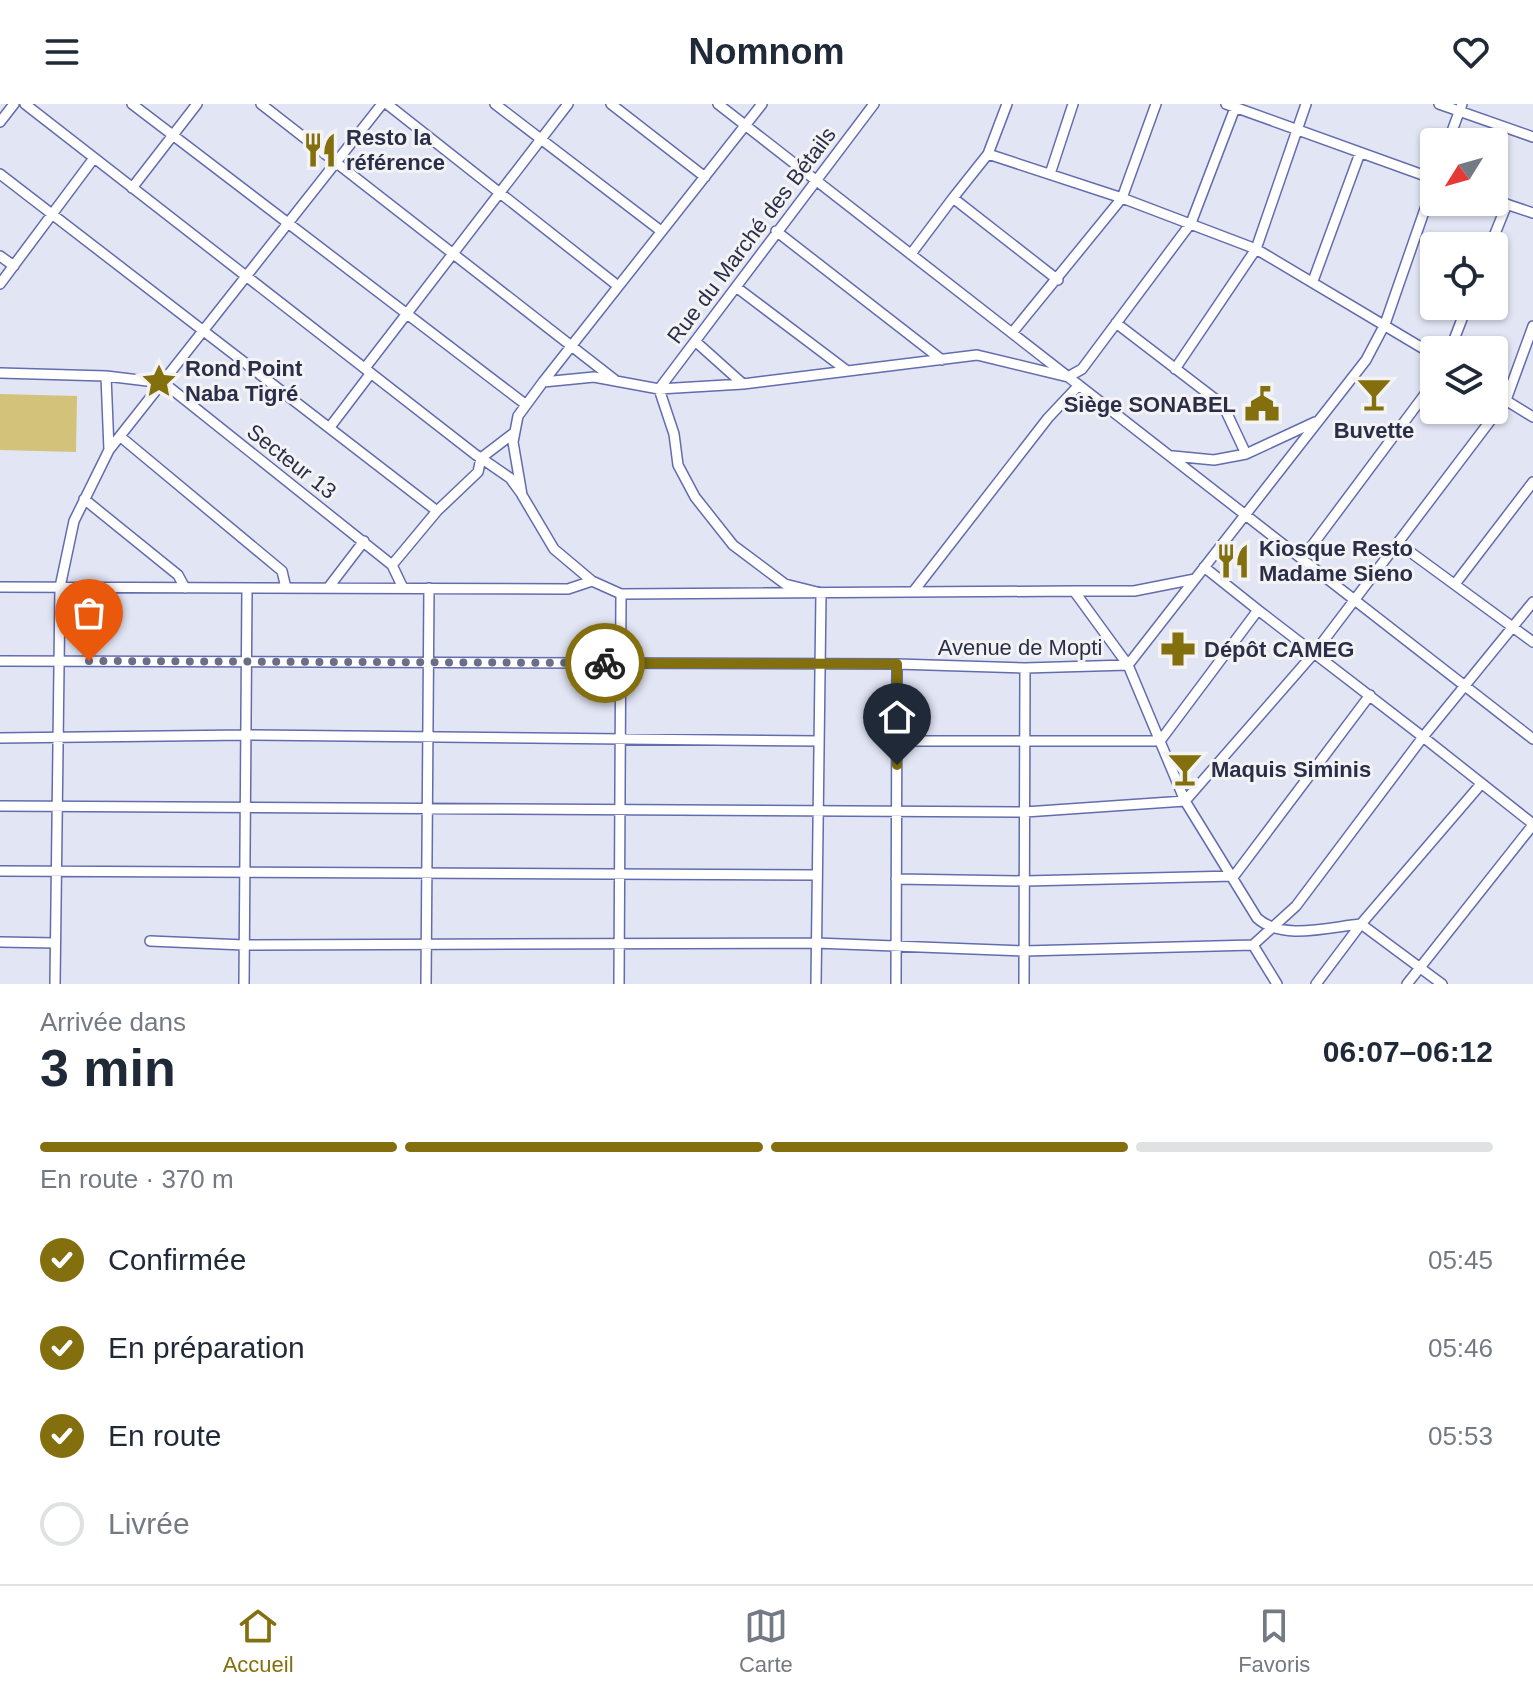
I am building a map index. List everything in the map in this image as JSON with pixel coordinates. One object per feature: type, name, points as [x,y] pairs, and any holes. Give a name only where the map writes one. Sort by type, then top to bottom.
[{"type":"street","points":[[0,122],[14,104]]},
{"type":"street","points":[[25,104],[510,478],[554,549],[592,581],[621,594],[1134,591],[1195,579]]},
{"type":"street","points":[[132,104],[525,404]]},
{"type":"street","points":[[132,188],[197,104]]},
{"type":"street","points":[[261,104],[618,382]]},
{"type":"street","points":[[55,984],[60,587],[74,521],[109,450],[122,438],[336,162],[385,104],[618,286]]},
{"type":"street","points":[[495,104],[661,231]]},
{"type":"street","points":[[330,427],[407,314],[568,104]]},
{"type":"street","points":[[611,104],[705,177]]},
{"type":"street","points":[[718,104],[1533,739]]},
{"type":"street","points":[[522,495],[513,452],[515,432],[525,404],[762,104]]},
{"type":"street","name":"Rue du Marché des Bétails","points":[[659,389],[814,178],[874,104]]},
{"type":"street","points":[[911,254],[988,154],[1007,104]]},
{"type":"street","points":[[1050,174],[1073,104]]},
{"type":"street","points":[[1175,369],[1256,249],[1306,104]]},
{"type":"street","points":[[1439,104],[1460,108],[1533,137]]},
{"type":"street","points":[[1012,333],[1122,198],[1153,106]]},
{"type":"street","points":[[543,382],[572,377],[659,389],[743,384],[977,355],[1068,377],[1082,369],[1191,223],[1230,106],[1420,176]]},
{"type":"street","points":[[1453,128],[1460,108]]},
{"type":"street","points":[[1313,281],[1360,153]]},
{"type":"street","points":[[988,154],[1122,198],[1256,249],[1420,346]]},
{"type":"street","points":[[0,284],[94,158]]},
{"type":"street","points":[[0,174],[205,329],[437,511]]},
{"type":"street","points":[[953,198],[1058,280]]},
{"type":"street","points":[[1508,204],[1533,213]]},
{"type":"street","name":"Avenue de Mopti","points":[[0,661],[897,664],[1025,668],[1128,665],[1366,360],[1385,324],[1422,216]]},
{"type":"street","points":[[776,231],[942,360]]},
{"type":"street","points":[[0,256],[14,266]]},
{"type":"street","points":[[736,287],[846,370]]},
{"type":"street","points":[[1116,323],[1223,405],[1246,454]]},
{"type":"street","points":[[1508,395],[1533,326]]},
{"type":"street","points":[[695,341],[743,384]]},
{"type":"street","points":[[0,373],[106,376],[164,383]]},
{"type":"street","points":[[106,376],[109,450]]},
{"type":"street","name":"Secteur 13","points":[[164,383],[392,565],[403,588]]},
{"type":"street","points":[[913,592],[1048,418],[1079,385]]},
{"type":"street","points":[[659,389],[674,434],[678,465],[695,497],[733,545],[785,584],[821,593]]},
{"type":"street","points":[[1302,559],[1420,401]]},
{"type":"street","points":[[1508,401],[1533,417]]},
{"type":"street","points":[[1166,453],[1182,459],[1214,460],[1246,454],[1319,420]]},
{"type":"street","points":[[0,806],[1025,812],[1185,801],[1315,652],[1488,424]]},
{"type":"street","points":[[392,565],[437,511],[478,472],[481,458],[515,432]]},
{"type":"street","points":[[122,438],[282,571],[286,588]]},
{"type":"street","points":[[1455,584],[1533,482]]},
{"type":"street","points":[[84,499],[178,575],[185,588]]},
{"type":"street","points":[[328,588],[364,541]]},
{"type":"street","points":[[1398,543],[1533,642]]},
{"type":"street","points":[[1204,567],[1532,825],[1407,984]]},
{"type":"street","points":[[0,587],[568,589],[592,581]]},
{"type":"street","points":[[244,984],[247,588]]},
{"type":"street","points":[[426,984],[429,588]]},
{"type":"street","points":[[1074,591],[1128,665],[1185,801],[1234,876],[1252,911],[1269,929],[1361,924],[1442,984]]},
{"type":"street","points":[[816,984],[821,593]]},
{"type":"street","points":[[619,984],[621,594]]},
{"type":"street","points":[[150,941],[244,945],[816,943],[1024,951],[1253,945],[1296,906],[1423,737],[1533,602]]},
{"type":"street","points":[[1160,741],[1258,610]]},
{"type":"street","points":[[896,984],[897,664]]},
{"type":"street","points":[[1024,984],[1025,668]]},
{"type":"street","points":[[1234,876],[1370,695]]},
{"type":"street","points":[[0,738],[246,735],[819,741]]},
{"type":"street","points":[[897,741],[1160,741]]},
{"type":"street","points":[[1316,984],[1361,924],[1481,784]]},
{"type":"street","points":[[0,871],[817,875]]},
{"type":"street","points":[[896,879],[1025,881],[1234,876]]},
{"type":"street","points":[[0,942],[55,943]]},
{"type":"street","points":[[1253,945],[1277,984]]},
{"type":"shaded area","points":[[0,394],[77,396],[76,452],[0,450]]},
{"type":"way so far","points":[[89,661],[605,663]]},
{"type":"place","name":"Resto la référence","points":[[320,150]]},
{"type":"place","name":"Rond Point Naba Tigré","points":[[159,381]]},
{"type":"place","name":"Buvette","points":[[1374,394]]},
{"type":"place","name":"Siège SONABEL","points":[[1262,404]]},
{"type":"place","name":"Kiosque Resto Madame Sieno","points":[[1233,561]]},
{"type":"place","name":"Dépôt CAMEG","points":[[1178,649]]},
{"type":"place","name":"Maquis Siminis","points":[[1185,769]]},
{"type":"route","points":[[605,663],[897,664],[897,765]]}]
